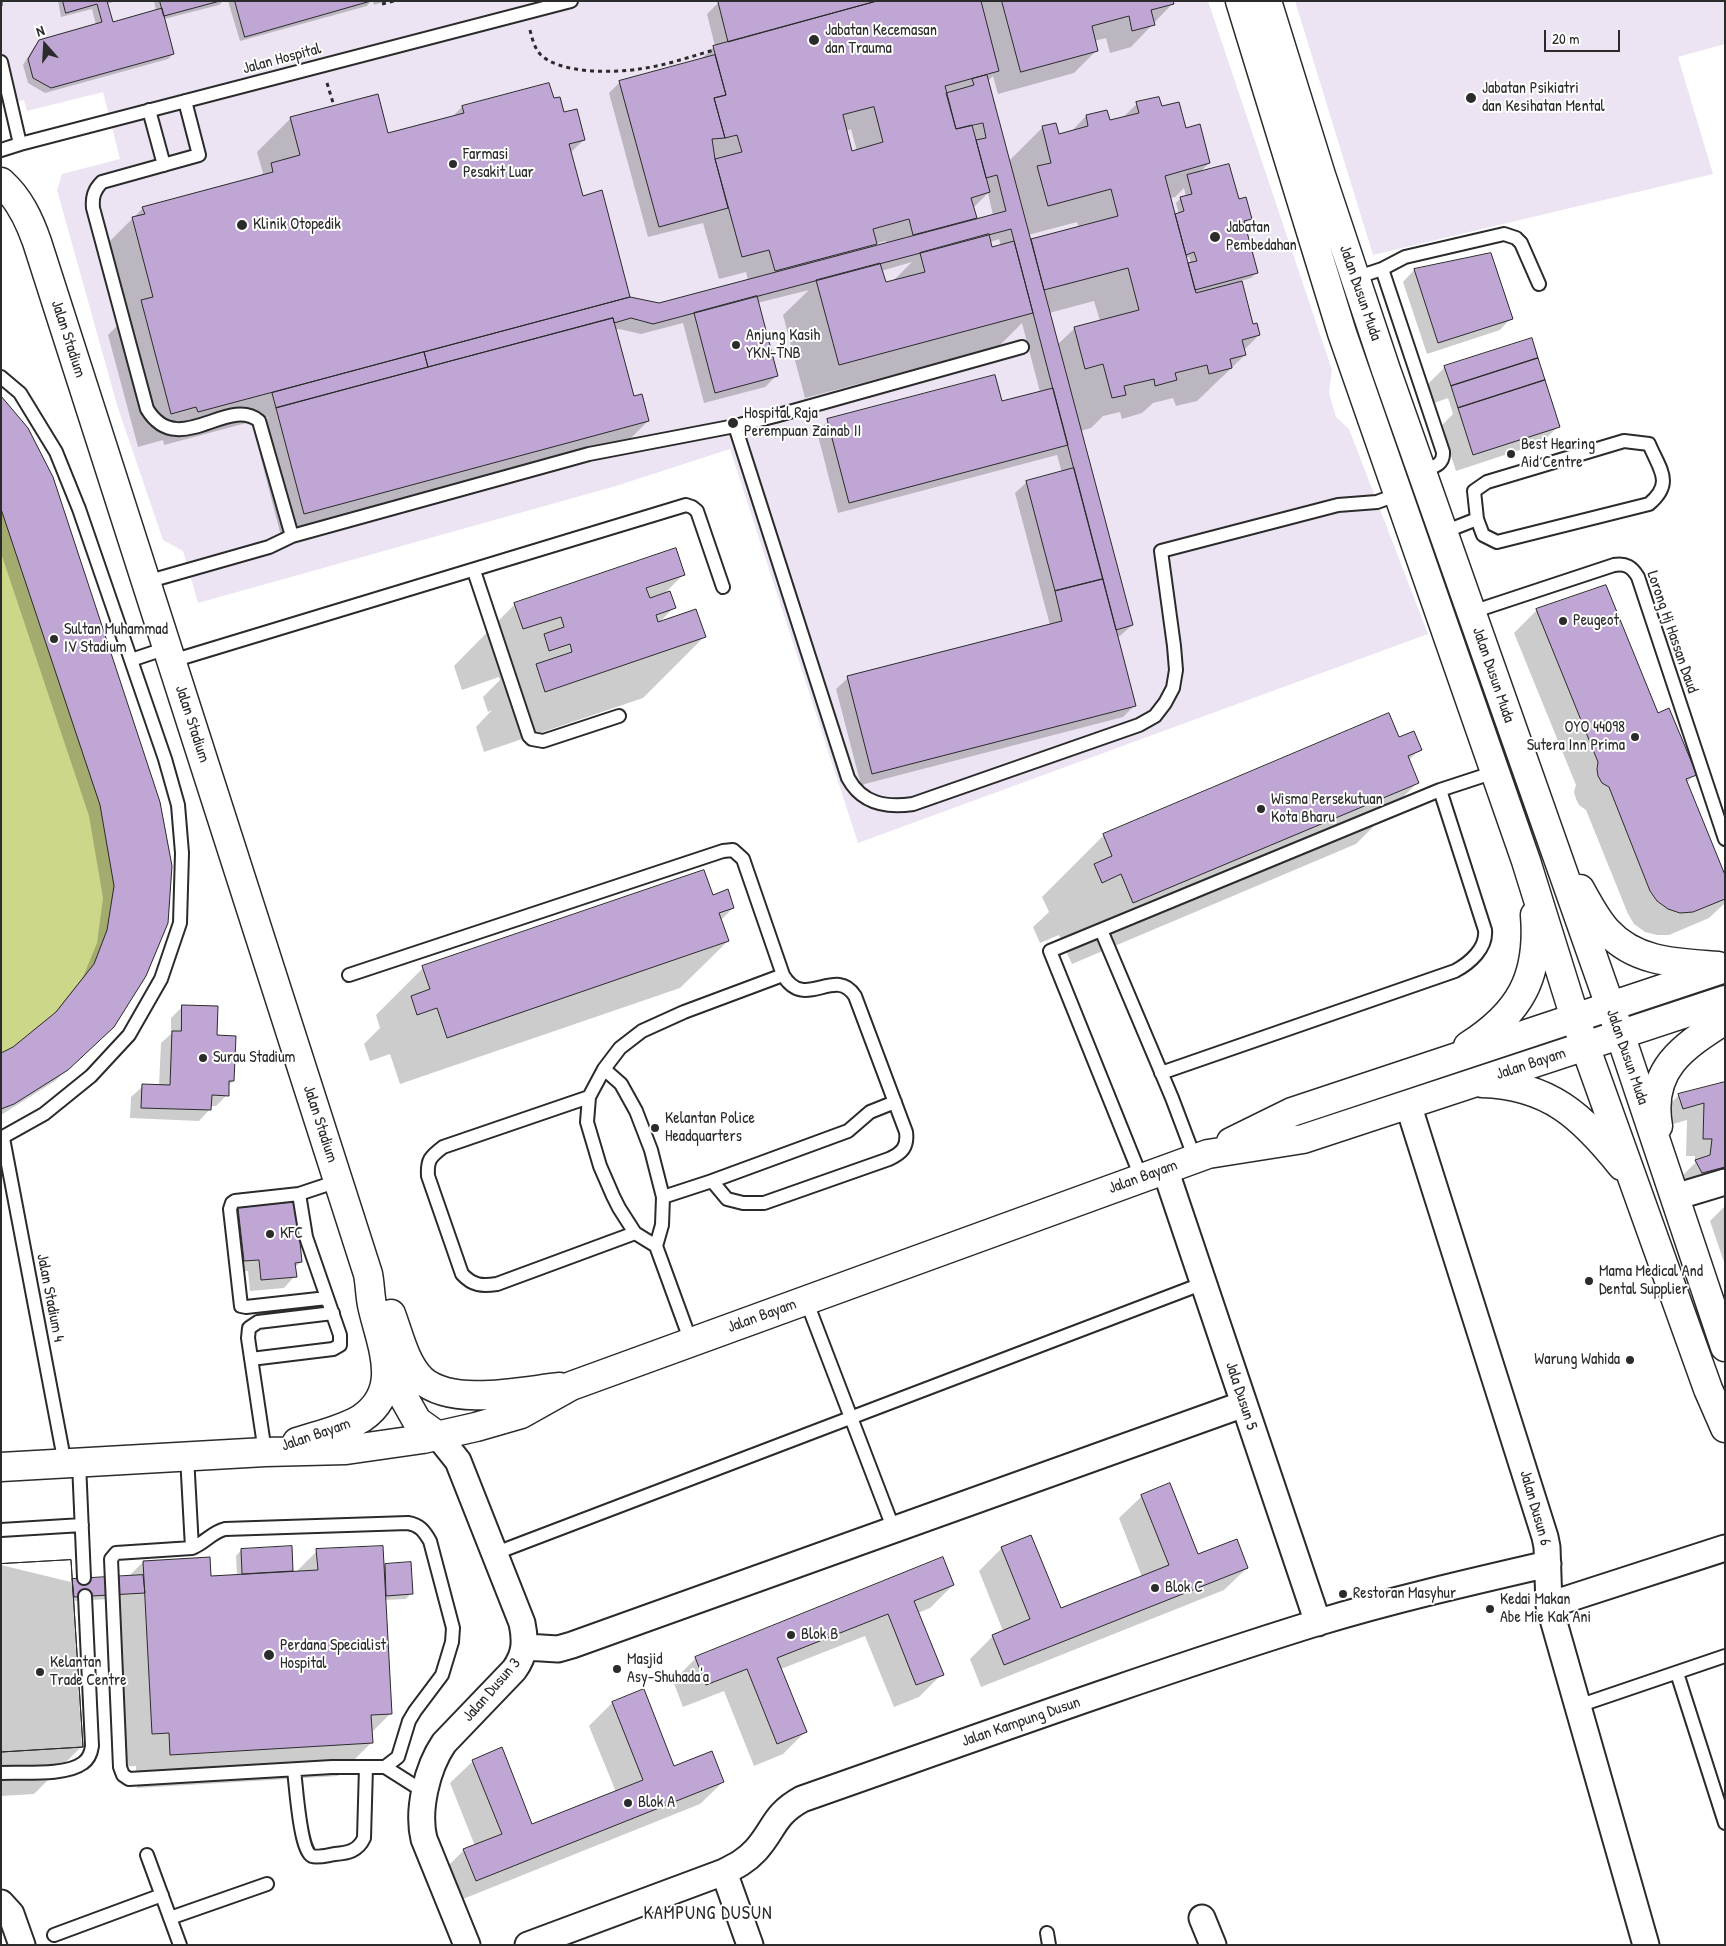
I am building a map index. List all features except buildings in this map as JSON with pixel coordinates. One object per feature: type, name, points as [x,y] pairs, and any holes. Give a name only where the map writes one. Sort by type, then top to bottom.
[{"type":"main road","points":[[1240,1],[1342,333],[1526,861],[1575,1018],[1708,1389],[1725,1428]]},
{"type":"main road","name":"Jalan Dusun Muda","points":[[1267,1],[1321,176],[1355,278],[1399,365],[1422,471],[1620,1034],[1725,1347]]},
{"type":"main road","name":"Jalan Stadium","points":[[1,182],[20,203],[37,242],[368,1274]]},
{"type":"main road","points":[[1554,850],[1606,930],[1623,946],[1646,957],[1669,962],[1725,968]]},
{"type":"main road","points":[[1422,1069],[1469,1045],[1492,1029],[1507,1015],[1522,994],[1532,969],[1536,941],[1535,916],[1526,861]]},
{"type":"main road","points":[[1201,1156],[1292,1112],[1725,968]]},
{"type":"main road","name":"Jalan Bayam","points":[[1,1467],[265,1452],[346,1450],[438,1436],[476,1427],[521,1414],[571,1386],[1201,1156],[1302,1139],[1725,1000]]},
{"type":"main road","points":[[1671,1185],[1656,1113],[1659,1086],[1671,1061],[1693,1040],[1725,1020]]},
{"type":"main road","points":[[1472,1083],[1504,1084],[1527,1089],[1551,1099],[1573,1114],[1592,1131],[1635,1183]]},
{"type":"main road","name":"Jalan Bayam","points":[[265,1452],[340,1428],[362,1418],[372,1410],[378,1401],[384,1385],[387,1365],[385,1350],[372,1304],[368,1274]]},
{"type":"main road","name":"Jalan Bayam","points":[[368,1274],[386,1301],[410,1363],[422,1379],[437,1390],[459,1394],[484,1395],[571,1386]]},
{"type":"main road","points":[[385,1350],[404,1398],[418,1421],[438,1436]]},
{"type":"street","name":"Jalan Dusun 6","points":[[1408,1104],[1545,1537],[1549,1605],[1646,1945]]},
{"type":"street","name":"Jala Dusun 5","points":[[1153,1173],[1204,1283],[1318,1622]]},
{"type":"street","points":[[1671,1185],[1725,1182]]},
{"type":"street","points":[[525,1647],[558,1648],[572,1645],[1244,1404]]},
{"type":"street","name":"Jalan Dusun 3","points":[[438,1436],[458,1461],[496,1553],[522,1623],[525,1647],[521,1660],[514,1670],[440,1749],[430,1769],[421,1827],[424,1839],[467,1945]]},
{"type":"street","points":[[1549,1605],[1725,1548]]},
{"type":"street","name":"Jalan Kampung Dusun","points":[[528,1945],[724,1872],[743,1863],[758,1849],[777,1819],[788,1807],[802,1799],[1199,1661],[1318,1622],[1430,1592],[1548,1564]]},
{"type":"street","points":[[724,1872],[750,1945]]},
{"type":"street","points":[[1,1903],[11,1914],[22,1945]]},
{"type":"street","points":[[1202,1918],[1214,1945]]},
{"type":"lane","name":"Jalan Hospital","points":[[1,150],[571,1]]},
{"type":"lane","points":[[1,62],[20,144]]},
{"type":"lane","points":[[185,101],[199,155],[109,179],[97,187],[92,200],[93,208],[147,409],[152,418],[161,425],[171,429],[182,430],[240,414],[247,415],[259,422],[292,536]]},
{"type":"lane","points":[[150,110],[164,165]]},
{"type":"lane","points":[[1355,278],[1382,269],[1405,257],[1504,234],[1516,238],[1521,243],[1539,284]]},
{"type":"lane","points":[[1382,269],[1399,365]]},
{"type":"lane","points":[[146,582],[269,547],[292,536],[588,454],[735,426],[1022,347]]},
{"type":"lane","points":[[1,377],[20,393],[56,452],[79,509],[165,759],[178,805],[182,853],[180,923],[161,979],[130,1035],[91,1076],[44,1114],[2,1138]]},
{"type":"lane","points":[[735,426],[848,778],[855,790],[866,799],[898,806],[913,804],[1064,752],[1139,725],[1155,716],[1166,703],[1173,688],[1176,670],[1161,551],[1346,504],[1377,502],[1399,494]]},
{"type":"lane","points":[[1624,441],[1649,444],[1664,482],[1660,495],[1649,504],[1497,542],[1483,535],[1477,519],[1474,491],[1488,482],[1624,441]]},
{"type":"lane","points":[[131,660],[170,654],[474,571],[686,505],[697,511],[723,587]]},
{"type":"lane","points":[[1444,532],[1477,519]]},
{"type":"lane","name":"Lorong Hj Hassan Daud","points":[[1472,612],[1614,565],[1628,566],[1634,571],[1638,577],[1725,839]]},
{"type":"lane","points":[[474,571],[529,736],[532,739],[544,741],[619,716]]},
{"type":"lane","points":[[1153,1173],[1050,951],[1440,790],[1495,772]]},
{"type":"lane","points":[[1161,1073],[1455,971],[1470,961],[1483,945],[1486,938],[1485,930],[1440,790]]},
{"type":"lane","points":[[348,975],[723,850],[733,850],[743,859],[783,975],[792,987],[798,990],[817,990],[839,984],[851,990],[855,996],[907,1139],[906,1146],[902,1152],[889,1160],[764,1203],[743,1203],[727,1200],[712,1181]]},
{"type":"lane","points":[[1101,930],[1161,1073],[1201,1156]]},
{"type":"lane","points":[[691,1342],[656,1246],[635,1232],[619,1208],[600,1166],[587,1122],[589,1097],[604,1069],[620,1048],[642,1031],[684,1012],[783,975]]},
{"type":"lane","points":[[604,1069],[621,1084],[636,1111],[651,1150],[663,1197],[662,1226],[656,1246]]},
{"type":"lane","points":[[589,1097],[443,1147],[433,1155],[427,1164],[428,1176],[462,1274],[470,1282],[482,1286],[497,1284],[635,1232]]},
{"type":"lane","points":[[663,1197],[848,1131],[870,1112],[895,1102]]},
{"type":"lane","name":"Jalan Stadium 4","points":[[2,1138],[72,1463],[82,1525],[84,1578]]},
{"type":"lane","points":[[328,1298],[241,1306],[230,1209],[232,1203],[238,1200],[299,1194],[338,1181]]},
{"type":"lane","points":[[251,1359],[337,1348],[342,1341],[306,1237],[299,1194]]},
{"type":"lane","points":[[496,1553],[1204,1283]]},
{"type":"lane","points":[[806,1300],[894,1530]]},
{"type":"lane","points":[[265,1452],[251,1359],[249,1328],[254,1324],[333,1314]]},
{"type":"lane","points":[[187,1456],[192,1548]]},
{"type":"lane","points":[[385,1767],[398,1757],[409,1720],[442,1675],[452,1642],[453,1628],[450,1614],[430,1541],[424,1531],[417,1525],[408,1523],[225,1528],[217,1531],[192,1548],[116,1553],[111,1559],[120,1767],[123,1775],[129,1779],[385,1767],[426,1793]]},
{"type":"lane","points":[[1,1530],[82,1525]]},
{"type":"lane","points":[[1,1774],[74,1768],[85,1762],[90,1755],[92,1746],[85,1596]]},
{"type":"lane","points":[[1578,1706],[1725,1656]]},
{"type":"lane","points":[[1677,1673],[1725,1823]]},
{"type":"lane","points":[[294,1770],[303,1841],[309,1854],[314,1857],[348,1853],[361,1843],[364,1838],[366,1767]]},
{"type":"lane","points":[[147,1855],[180,1945]]},
{"type":"lane","points":[[170,1918],[267,1884]]},
{"type":"lane","points":[[54,1935],[162,1895]]},
{"type":"path","points":[[382,4],[394,1]]},
{"type":"path","points":[[525,13],[534,44],[540,53],[557,65],[568,68],[580,70],[641,69],[714,50]]},
{"type":"shaded area","name":"Hospital Raja Perempuan Zainab II","points":[[1,1],[1208,1],[1332,370],[1329,393],[1336,417],[1349,429],[1428,634],[858,843],[730,449],[616,486],[198,603],[183,551],[163,540],[117,405],[57,190],[62,174],[120,159],[103,92],[27,111],[24,100],[1,106]]},
{"type":"shaded area","points":[[1295,1],[1725,1],[1725,44],[1678,57],[1713,174],[1373,255]]},
{"type":"green space","name":"Sultan Muhammad IV Stadium","points":[[1,396],[28,428],[53,477],[160,802],[172,866],[168,923],[146,976],[114,1027],[68,1070],[14,1104],[1,1109]]},
{"type":"place","name":"Jabatan Kecemasan dan Trauma","points":[[814,40]]},
{"type":"place","name":"Jabatan Psikiatri dan Kesihatan Mental","points":[[1471,98]]},
{"type":"place","name":"Farmasi Pesakit Luar","points":[[453,164]]},
{"type":"place","name":"Klinik Otopedik","points":[[242,225]]},
{"type":"place","name":"Jabatan Pembedahan","points":[[1215,237]]},
{"type":"place","name":"Anjung Kasih YKN-TNB","points":[[736,345]]},
{"type":"place","name":"Hospital Raja Perempuan Zainab II","points":[[733,423]]},
{"type":"place","name":"Best Hearing Aid Centre","points":[[1511,454]]},
{"type":"place","name":"Peugeot","points":[[1563,621]]},
{"type":"place","name":"Sultan Muhammad IV Stadium","points":[[54,639]]},
{"type":"place","name":"OYO 44098 Sutera Inn Prima","points":[[1635,737]]},
{"type":"place","name":"Wisma Persekutuan Kota Bharu","points":[[1261,809]]},
{"type":"place","name":"Surau Stadium","points":[[203,1058]]},
{"type":"place","name":"Kelantan Police Headquarters","points":[[655,1128]]},
{"type":"place","name":"KFC","points":[[270,1234]]},
{"type":"place","name":"Mama Medical And Dental Supplier","points":[[1589,1281]]},
{"type":"place","name":"Warung Wahida","points":[[1630,1360]]},
{"type":"place","name":"Blok C","points":[[1155,1588]]},
{"type":"place","name":"Restoran Masyhur","points":[[1343,1594]]},
{"type":"place","name":"Kedai Makan Abe Mie Kak Ani","points":[[1490,1609]]},
{"type":"place","name":"Blok B","points":[[791,1635]]},
{"type":"place","name":"Perdana Specialist Hospital","points":[[269,1655]]},
{"type":"place","name":"Masjid Asy-Shuhada'a","points":[[617,1669]]},
{"type":"place","name":"Kelantan Trade Centre","points":[[40,1672]]},
{"type":"place","name":"Blok A","points":[[628,1803]]},
{"type":"district","name":"KAMPUNG DUSUN","points":[[708,1914]]}]
